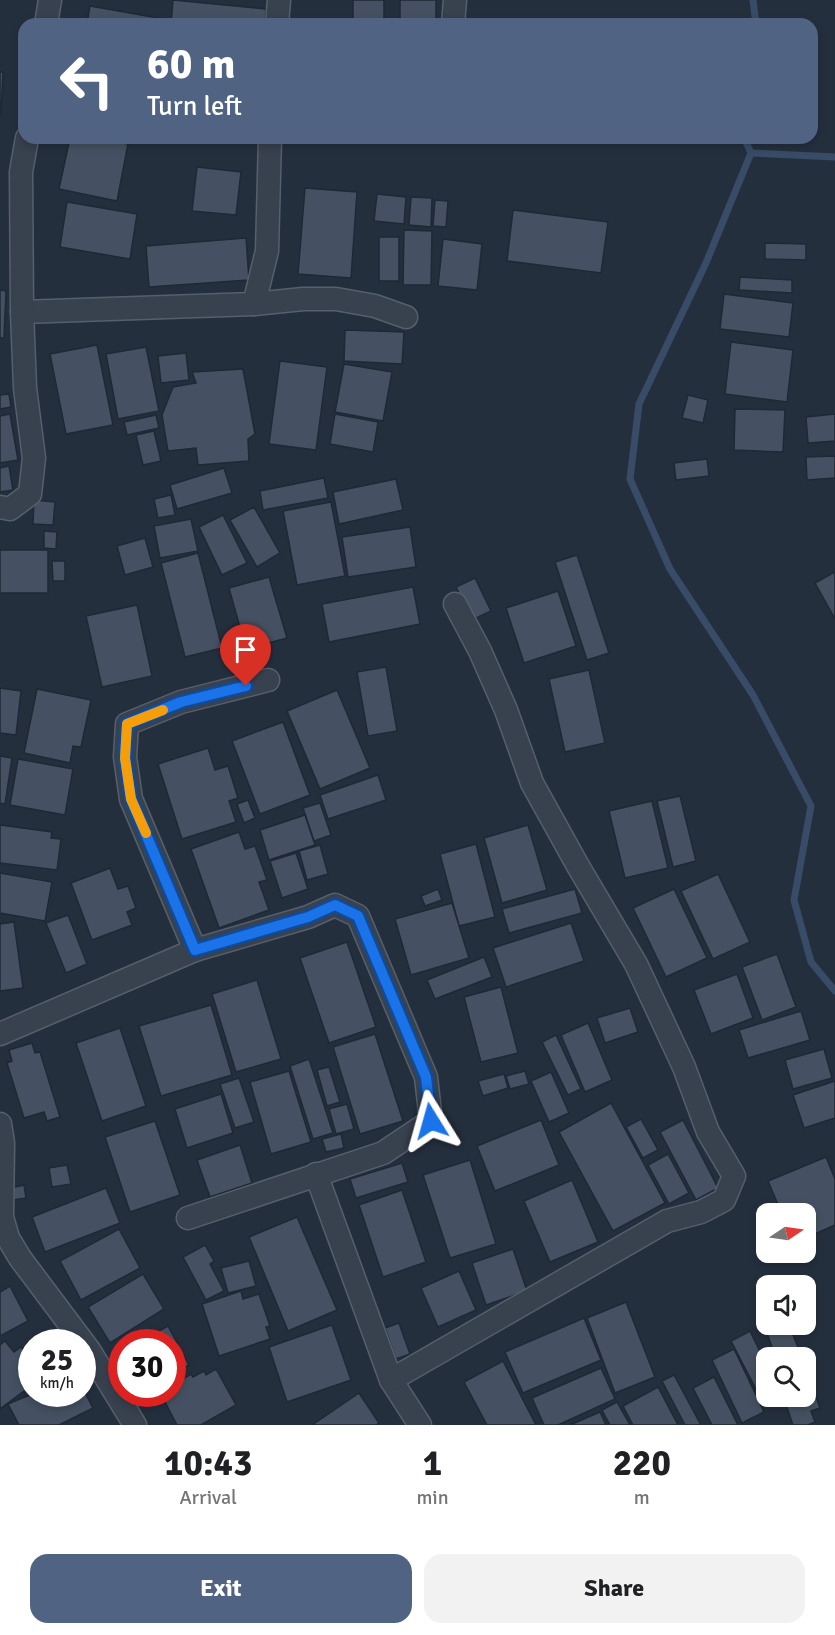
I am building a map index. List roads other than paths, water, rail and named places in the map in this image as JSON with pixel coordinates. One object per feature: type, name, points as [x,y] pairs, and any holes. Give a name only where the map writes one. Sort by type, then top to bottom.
[{"type":"street","points":[[47,18],[50,0]]},
{"type":"street","points":[[278,18],[279,0]]},
{"type":"street","points":[[454,18],[455,0]]},
{"type":"street","points":[[0,507],[10,509],[30,494],[34,458],[26,388],[22,312],[21,172],[26,144]]},
{"type":"street","points":[[254,304],[267,251],[270,144]]},
{"type":"street","points":[[22,312],[336,299],[375,306],[406,317]]},
{"type":"street","points":[[391,1380],[667,1221],[701,1212],[724,1200],[734,1176],[708,1132],[684,1067],[636,964],[532,783],[506,710],[480,651],[455,604]]},
{"type":"street","points":[[195,950],[131,799],[125,758],[127,724],[181,702],[268,680]]},
{"type":"street","points":[[0,1034],[195,950],[308,917],[335,905],[358,916],[426,1077],[431,1121],[383,1153],[188,1218]]},
{"type":"street","points":[[0,1124],[3,1143],[2,1217],[8,1238],[20,1258],[89,1350],[135,1425]]},
{"type":"street","points":[[316,1174],[391,1380],[420,1425]]},
{"type":"waterway","points":[[753,0],[755,18]]},
{"type":"waterway","points":[[747,144],[751,153],[706,263],[639,404],[630,479],[670,569],[753,695],[811,806],[794,900],[811,962],[835,991]]},
{"type":"waterway","points":[[751,153],[835,157]]}]
